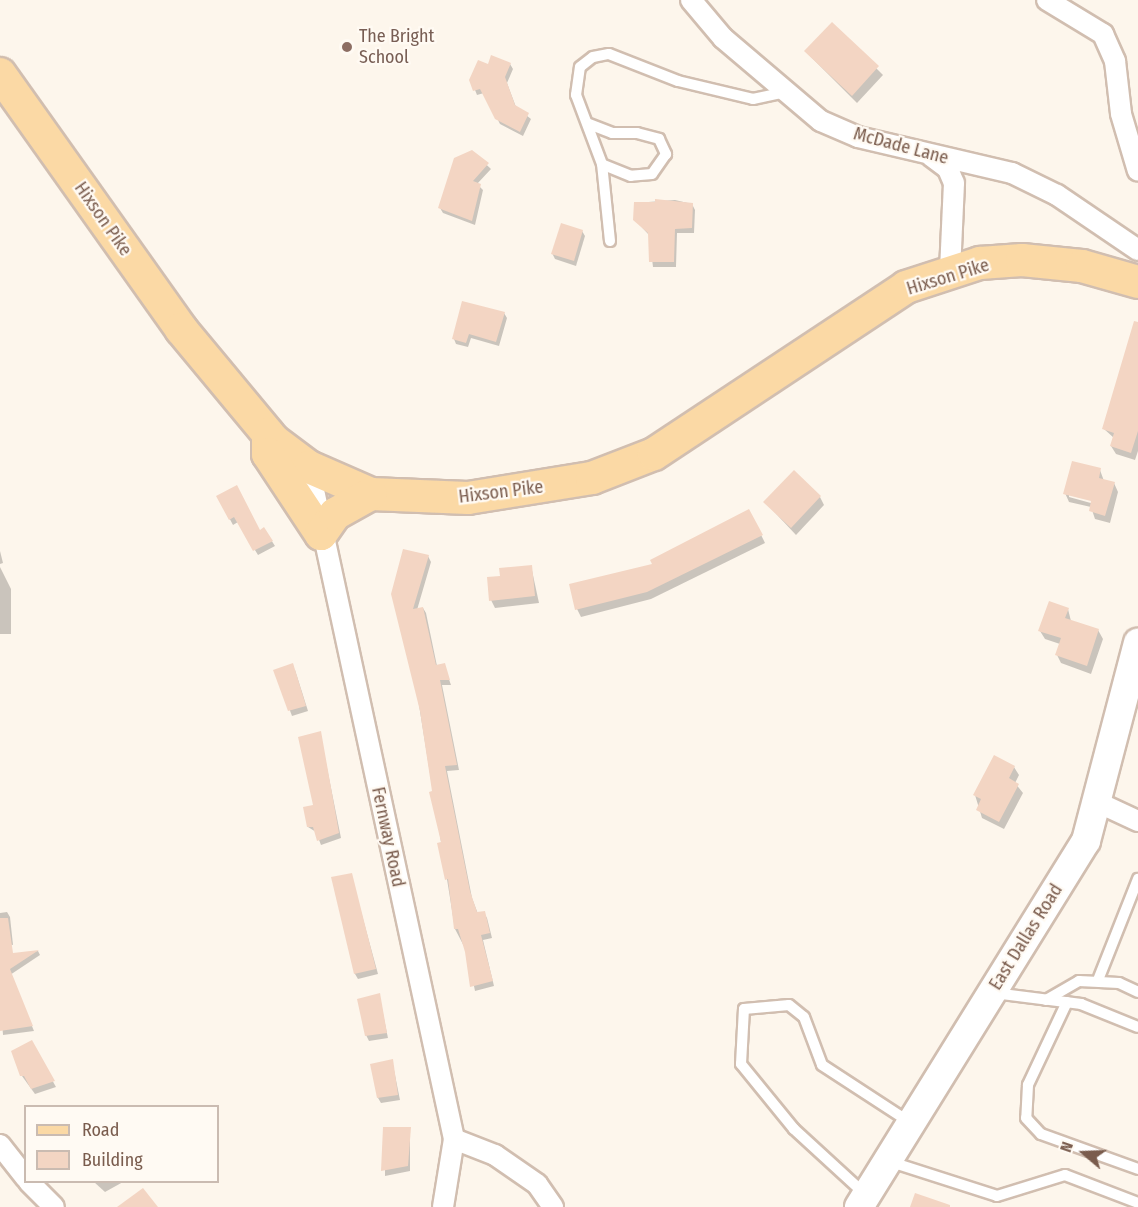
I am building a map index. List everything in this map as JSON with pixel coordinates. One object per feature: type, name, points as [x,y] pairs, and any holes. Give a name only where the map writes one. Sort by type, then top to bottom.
[{"type":"main road","name":"Hixson Pike","points":[[0,75],[181,329],[268,434],[309,467],[371,494],[468,498],[602,474],[654,454],[906,287],[980,263],[1022,260],[1082,266],[1138,282]]},
{"type":"main road","points":[[268,434],[268,454],[321,534],[335,513],[371,494]]},
{"type":"street","name":"McDade Lane","points":[[691,0],[723,38],[821,121],[849,133],[930,155],[1012,173],[1057,195],[1138,250]]},
{"type":"street","points":[[1047,0],[1103,34],[1115,61],[1121,114],[1138,171]]},
{"type":"street","points":[[930,155],[948,169],[954,183],[950,272]]},
{"type":"street","name":"Fernway Road","points":[[309,467],[321,534],[454,1139],[443,1207]]},
{"type":"street","name":"East Dallas Road","points":[[863,1201],[1086,841],[1138,643]]},
{"type":"street","points":[[1097,802],[1138,821]]},
{"type":"street","points":[[454,1139],[495,1155],[537,1184],[553,1207]]},
{"type":"street","points":[[0,1145],[24,1175]]},
{"type":"street","points":[[30,1183],[54,1207]]},
{"type":"lane","points":[[610,241],[602,164],[589,124],[576,95],[580,67],[609,54],[678,81],[753,99],[784,92]]},
{"type":"lane","points":[[589,124],[612,133],[637,133],[659,140],[666,154],[652,174],[631,176],[602,164]]},
{"type":"lane","points":[[1098,980],[1138,879]]},
{"type":"lane","points":[[1046,1000],[1079,981],[1098,980],[1138,992]]},
{"type":"lane","points":[[992,993],[1067,1002],[1138,1027]]},
{"type":"lane","points":[[1067,1002],[1028,1085],[1026,1118],[1041,1134],[1138,1169]]},
{"type":"lane","points":[[863,1201],[794,1129],[741,1064],[744,1009],[789,1005],[804,1017],[822,1065],[911,1123]]},
{"type":"lane","points":[[888,1161],[997,1196],[1065,1175],[1138,1203]]},
{"type":"building","points":[[832,22],[879,66],[852,96],[804,51]]},
{"type":"building","points":[[491,55],[511,63],[505,77],[515,105],[529,113],[520,132],[495,119],[480,89],[473,91],[469,80],[478,60],[488,64]]},
{"type":"building","points":[[472,150],[489,163],[473,181],[481,184],[472,221],[438,208],[454,158]]},
{"type":"building","points":[[655,199],[693,203],[692,228],[675,229],[674,262],[649,262],[648,233],[633,220],[634,202],[655,202]]},
{"type":"building","points":[[561,223],[583,230],[574,261],[551,254]]},
{"type":"building","points":[[462,301],[505,312],[496,342],[469,334],[466,343],[452,339]]},
{"type":"building","points":[[1134,321],[1138,322],[1138,431],[1131,453],[1110,446],[1114,433],[1102,429]]},
{"type":"building","points":[[1072,461],[1101,468],[1099,478],[1115,482],[1105,516],[1089,511],[1091,501],[1063,494]]},
{"type":"building","points":[[794,470],[821,496],[791,528],[763,502]]},
{"type":"building","points":[[237,485],[260,530],[264,527],[273,541],[253,551],[234,517],[229,520],[216,496]]},
{"type":"building","points":[[749,509],[763,535],[647,592],[575,610],[569,584],[652,564],[650,560]]},
{"type":"building","points":[[403,549],[429,555],[413,609],[423,607],[436,665],[445,663],[450,680],[440,680],[457,765],[445,766],[470,891],[477,912],[485,911],[490,933],[481,935],[493,981],[470,987],[465,952],[458,929],[454,929],[448,879],[445,880],[437,843],[441,842],[429,792],[432,791],[420,711],[391,594]]},
{"type":"building","points":[[532,565],[535,596],[489,601],[487,577],[500,576],[499,568]]},
{"type":"building","points":[[1049,601],[1069,608],[1065,618],[1099,629],[1087,666],[1055,655],[1061,638],[1038,631]]},
{"type":"building","points":[[293,663],[306,706],[288,711],[273,670]]},
{"type":"building","points":[[321,731],[339,833],[317,841],[313,827],[307,827],[303,807],[313,805],[298,737]]},
{"type":"building","points":[[994,755],[1015,766],[1009,778],[1019,784],[999,822],[976,810],[981,799],[973,795]]},
{"type":"building","points":[[352,873],[376,969],[354,974],[331,877]]},
{"type":"building","points":[[0,918],[8,918],[13,953],[39,950],[10,969],[33,1026],[0,1031]]},
{"type":"building","points":[[380,993],[387,1033],[365,1036],[357,999]]},
{"type":"building","points":[[32,1040],[55,1081],[31,1089],[24,1076],[20,1076],[11,1051]]},
{"type":"building","points":[[393,1059],[398,1095],[377,1098],[370,1064]]},
{"type":"building","points":[[383,1127],[411,1127],[408,1166],[381,1171]]},
{"type":"building","points":[[143,1188],[158,1207],[117,1207]]},
{"type":"building","points":[[915,1193],[950,1205],[950,1207],[910,1207]]},
{"type":"place","name":"The Bright School","points":[[347,47]]}]
